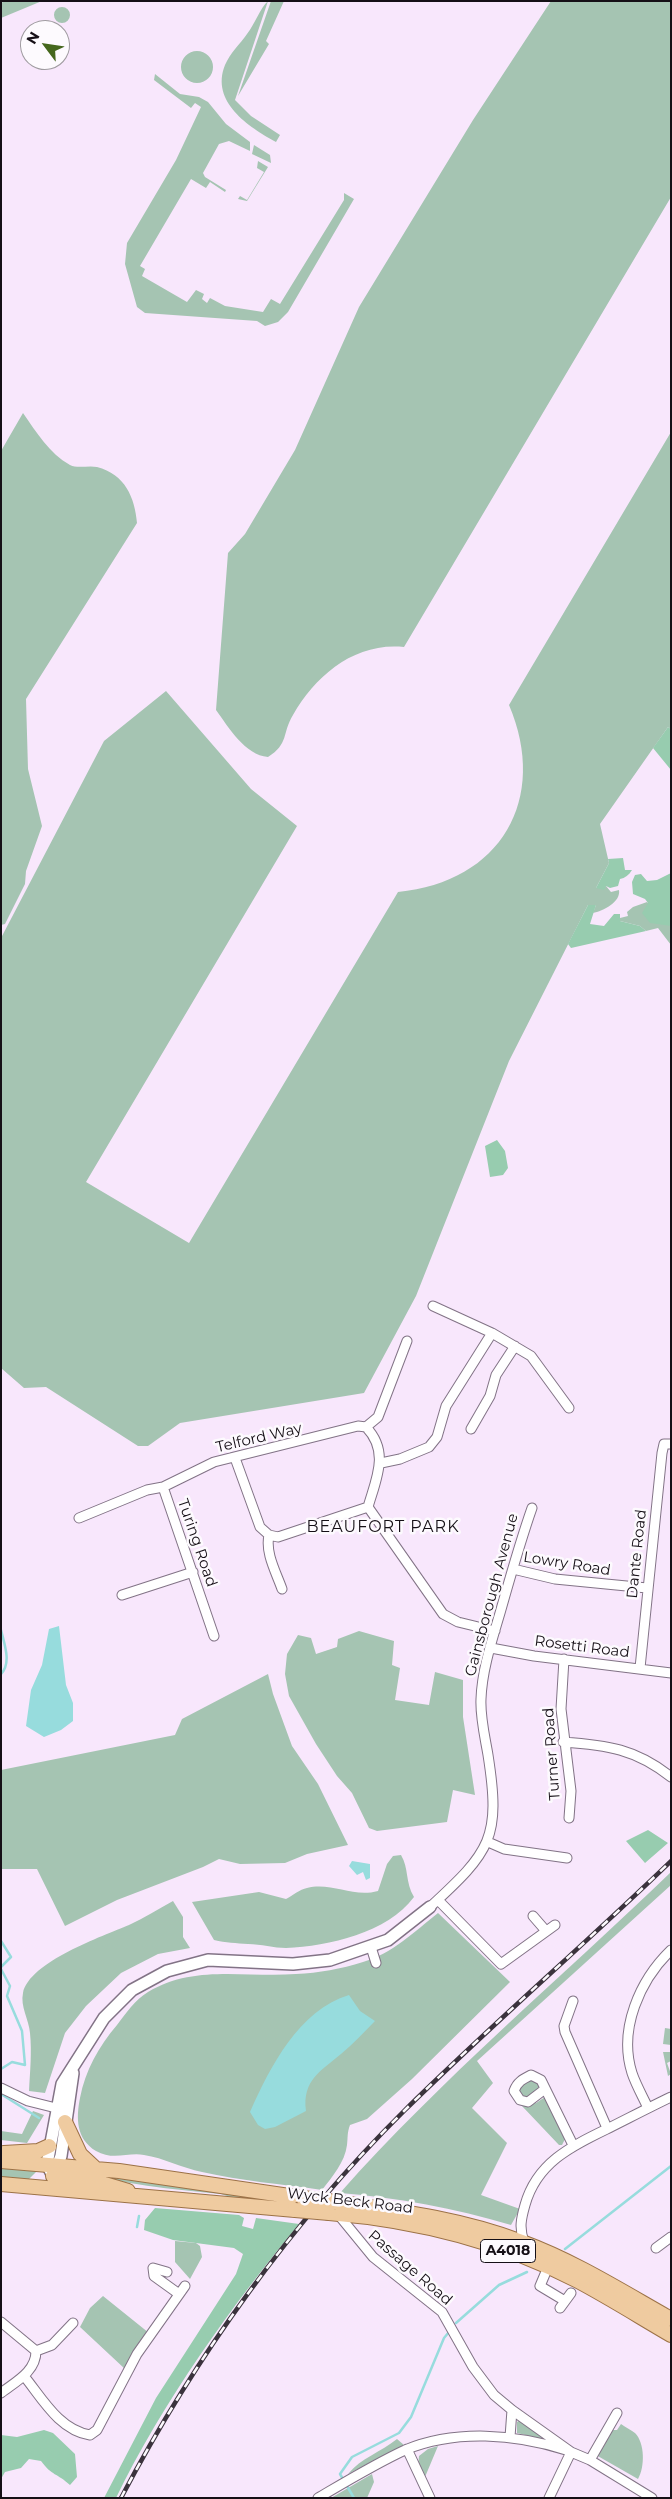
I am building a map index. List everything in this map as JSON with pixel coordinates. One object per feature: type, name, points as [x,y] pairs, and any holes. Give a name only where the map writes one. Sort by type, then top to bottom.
[{"type":"main road","points":[[66,2122],[80,2154],[95,2168]]},
{"type":"main road","points":[[1,2153],[38,2151],[50,2146]]},
{"type":"main road","name":"Wyck Beck Road","points":[[1,2161],[145,2197],[299,2204]]},
{"type":"main road","name":"Wyck Beck Road","points":[[1,2184],[51,2173],[95,2168],[334,2209],[447,2232],[512,2252],[548,2267],[579,2282],[671,2335]]},
{"type":"main road","name":"Wyck Beck Road","points":[[334,2209],[431,2216],[524,2242],[583,2270],[671,2319]]},
{"type":"street","points":[[433,1306],[492,1333],[531,1356],[546,1373],[569,1408]]},
{"type":"street","points":[[381,1463],[400,1459],[429,1447],[437,1437],[446,1406],[492,1333]]},
{"type":"street","points":[[368,1507],[381,1463],[373,1434],[366,1427],[378,1417],[407,1341]]},
{"type":"street","points":[[472,1430],[490,1396],[496,1375],[515,1346]]},
{"type":"street","name":"Telford Way","points":[[162,1487],[214,1462],[358,1426],[366,1427]]},
{"type":"street","name":"Dante Road","points":[[640,1668],[647,1588],[667,1444]]},
{"type":"street","points":[[235,1458],[260,1527],[269,1535],[278,1537],[368,1507]]},
{"type":"street","name":"Turing Road","points":[[79,1518],[147,1490],[162,1487],[214,1636]]},
{"type":"street","points":[[368,1507],[443,1614],[458,1622],[495,1631]]},
{"type":"street","name":"Gainsborough Avenue","points":[[51,2173],[50,2146],[62,2084],[94,2031],[118,2002],[138,1986],[167,1971],[208,1960],[307,1963],[330,1960],[371,1947],[388,1940],[462,1878],[488,1842],[493,1824],[494,1805],[481,1699],[495,1631],[532,1508]]},
{"type":"street","points":[[269,1535],[267,1543],[269,1554],[282,1589]]},
{"type":"street","name":"Lowry Road","points":[[513,1569],[555,1579],[647,1588]]},
{"type":"street","points":[[122,1595],[193,1572]]},
{"type":"street","name":"Rosetti Road","points":[[491,1648],[671,1673]]},
{"type":"street","name":"Turner Road","points":[[564,1659],[561,1709],[563,1742],[571,1791],[569,1818]]},
{"type":"street","points":[[563,1742],[593,1744],[640,1756],[658,1765],[671,1777]]},
{"type":"street","points":[[488,1842],[504,1849],[567,1858]]},
{"type":"street","points":[[434,1903],[501,1964],[554,1925]]},
{"type":"street","points":[[533,1916],[546,1931]]},
{"type":"street","points":[[371,1947],[376,1963]]},
{"type":"street","points":[[648,2108],[632,2072],[629,2040],[631,2023],[638,1994],[648,1976],[671,1950]]},
{"type":"street","points":[[573,2001],[564,2026],[565,2032],[607,2128]]},
{"type":"street","name":"Gainsborough Avenue","points":[[51,2173],[61,2156],[73,2068]]},
{"type":"street","points":[[1,2088],[28,2101],[56,2108]]},
{"type":"street","points":[[545,2089],[573,2145]]},
{"type":"street","points":[[524,2242],[520,2232],[525,2202],[539,2174],[556,2156],[573,2145],[671,2097]]},
{"type":"street","name":"Passage Road","points":[[334,2209],[373,2257],[442,2312],[473,2367],[494,2394],[512,2410],[571,2452],[590,2460],[648,2496]]},
{"type":"street","points":[[656,2248],[671,2237]]},
{"type":"street","points":[[548,2267],[540,2286],[563,2305],[571,2293]]},
{"type":"street","points":[[167,2272],[153,2268],[154,2276],[179,2294]]},
{"type":"street","points":[[24,2376],[57,2416],[71,2429],[90,2435],[97,2430],[137,2354],[185,2286]]},
{"type":"street","points":[[1,2322],[36,2351]]},
{"type":"street","points":[[36,2351],[52,2346],[73,2323]]},
{"type":"street","points":[[2,2393],[24,2376],[35,2361],[36,2351]]},
{"type":"street","points":[[510,2437],[512,2410]]},
{"type":"street","points":[[590,2460],[614,2425],[617,2413]]},
{"type":"street","points":[[318,2498],[407,2449],[444,2439],[480,2436],[510,2437],[536,2441],[571,2452],[548,2498]]},
{"type":"street","points":[[407,2449],[430,2498]]},
{"type":"shaded area","points":[[5,1],[42,1],[1,18],[1,3]]},
{"type":"shaded area","points":[[268,1],[235,100],[251,116],[280,135],[276,142],[244,121],[235,112],[227,102],[223,91],[222,78],[225,65],[230,56],[250,30]]},
{"type":"shaded area","points":[[271,1],[284,1],[266,41],[269,44],[238,96]]},
{"type":"shaded area","points":[[551,1],[671,1],[671,197],[404,647],[386,647],[369,650],[339,664],[325,675],[302,700],[290,721],[282,743],[275,752],[268,757],[260,755],[245,746],[238,739],[216,710],[228,553],[245,534],[295,450],[359,307],[473,120]]},
{"type":"shaded area","points":[[62,7],[68,9],[68,20],[56,20],[54,15],[56,9]]},
{"type":"shaded area","points":[[197,51],[209,55],[213,67],[209,79],[197,83],[185,79],[181,67],[185,55]]},
{"type":"shaded area","points":[[155,74],[180,94],[199,97],[208,102],[226,124],[250,142],[250,151],[229,141],[219,144],[203,173],[205,177],[226,190],[225,192],[210,182],[206,188],[191,179],[140,266],[145,269],[142,276],[187,302],[196,290],[204,294],[202,299],[207,303],[210,298],[225,306],[263,312],[271,299],[280,304],[344,200],[344,193],[354,199],[288,312],[278,322],[265,326],[257,321],[145,313],[137,307],[125,264],[127,243],[176,160],[201,107],[195,103],[191,108],[154,80]]},
{"type":"shaded area","points":[[254,145],[270,155],[271,163],[252,154]]},
{"type":"shaded area","points":[[258,161],[268,167],[247,201],[238,199],[240,196],[247,200],[264,172],[257,168]]},
{"type":"shaded area","points":[[23,413],[44,442],[56,455],[70,465],[97,467],[115,475],[127,488],[131,496],[137,523],[26,699],[28,769],[42,826],[26,871],[25,884],[5,924],[1,925],[1,451]]},
{"type":"shaded area","points":[[671,432],[671,729],[668,727],[600,824],[609,863],[596,888],[606,886],[611,892],[619,890],[619,894],[614,902],[597,912],[593,913],[596,905],[588,905],[509,1061],[416,1296],[364,1393],[180,1423],[148,1446],[138,1446],[46,1387],[24,1388],[1,1368],[1,938],[104,741],[166,691],[251,789],[297,826],[86,1182],[189,1243],[398,892],[434,885],[464,872],[489,853],[507,830],[519,803],[523,772],[520,740],[509,705]]},
{"type":"shaded area","points":[[668,727],[671,729],[671,770],[653,748]]},
{"type":"shaded area","points":[[623,858],[625,870],[632,870],[630,873],[620,879],[618,886],[610,888],[606,886],[604,890],[596,888],[609,863],[608,859]]},
{"type":"shaded area","points":[[671,873],[671,926],[650,923],[642,913],[648,903],[645,899],[633,894],[632,882],[635,875],[641,874],[647,881],[657,880]]},
{"type":"shaded area","points":[[647,902],[671,926],[671,945],[658,928],[646,931],[640,926],[620,921],[620,918],[628,916],[627,912],[633,907]]},
{"type":"shaded area","points":[[588,905],[596,905],[590,924],[604,926],[614,914],[620,914],[620,921],[640,926],[646,931],[571,948],[568,944]]},
{"type":"shaded area","points":[[497,1140],[505,1151],[508,1168],[503,1175],[490,1177],[485,1146]]},
{"type":"shaded area","points":[[59,1626],[66,1685],[73,1703],[73,1721],[61,1730],[44,1737],[26,1726],[31,1690],[42,1665],[49,1629]]},
{"type":"shaded area","points":[[359,1631],[394,1641],[392,1665],[400,1668],[395,1700],[429,1705],[435,1672],[463,1680],[463,1717],[475,1795],[453,1790],[447,1822],[377,1831],[369,1828],[352,1793],[337,1776],[316,1744],[289,1696],[285,1674],[287,1654],[298,1635],[311,1638],[316,1654],[337,1647],[338,1639]]},
{"type":"shaded area","points":[[268,1674],[273,1694],[292,1746],[318,1784],[348,1845],[307,1854],[285,1863],[240,1864],[219,1859],[117,1900],[65,1926],[37,1869],[1,1869],[1,1770],[175,1735],[182,1719]]},
{"type":"shaded area","points":[[648,1830],[668,1843],[645,1863],[626,1841]]},
{"type":"shaded area","points":[[401,1855],[409,1886],[414,1897],[389,1920],[356,1935],[338,1940],[303,1947],[286,1948],[214,1940],[192,1902],[259,1892],[286,1899],[307,1888],[316,1887],[360,1893],[378,1891],[387,1864],[393,1856]]},
{"type":"shaded area","points":[[352,1861],[370,1864],[370,1878],[366,1880],[363,1872],[357,1875],[349,1866]]},
{"type":"shaded area","points":[[671,1872],[671,1885],[477,2061],[493,2083],[472,2108],[507,2143],[481,2195],[520,2209],[511,2225],[426,2204],[340,2193],[419,2109],[460,2069]]},
{"type":"shaded area","points":[[173,1901],[183,1917],[183,1937],[190,1948],[158,1954],[121,1973],[86,2006],[65,2033],[45,2093],[29,2091],[31,2040],[22,1998],[28,1982],[38,1971],[68,1951],[129,1925]]},
{"type":"shaded area","points":[[438,1913],[510,1982],[412,2079],[367,2119],[350,2125],[344,2157],[338,2169],[322,2190],[217,2175],[159,2158],[138,2154],[114,2156],[102,2154],[89,2146],[84,2140],[79,2128],[78,2113],[85,2078],[110,2033],[131,2007],[148,1992],[166,1983],[202,1975],[305,1973],[355,1964],[384,1954]]},
{"type":"shaded area","points":[[349,1995],[360,2011],[375,2021],[350,2046],[314,2077],[307,2091],[306,2111],[275,2127],[265,2129],[258,2125],[250,2112],[267,2077],[288,2042],[315,2013],[331,2002]]},
{"type":"shaded area","points":[[665,2028],[671,2029],[671,2045],[663,2044]]},
{"type":"shaded area","points":[[663,2052],[671,2052],[671,2061],[667,2063],[671,2074],[668,2076]]},
{"type":"shaded area","points":[[530,2080],[535,2080],[539,2084],[538,2089],[527,2097],[522,2097],[518,2092],[520,2087]]},
{"type":"shaded area","points":[[545,2097],[565,2139],[562,2145],[559,2145],[522,2106],[536,2103]]},
{"type":"shaded area","points":[[33,2111],[44,2115],[27,2143],[1,2140],[1,2131],[22,2134]]},
{"type":"shaded area","points":[[1,2165],[38,2170],[28,2180],[1,2178]]},
{"type":"shaded area","points":[[74,2170],[251,2196],[250,2201],[221,2194],[129,2183]]},
{"type":"shaded area","points":[[155,2208],[239,2215],[244,2218],[242,2226],[253,2229],[256,2218],[299,2224],[224,2321],[176,2391],[134,2462],[116,2498],[104,2498],[156,2398],[236,2274],[243,2254],[234,2248],[173,2240],[144,2230],[145,2220]]},
{"type":"shaded area","points":[[175,2241],[196,2243],[200,2246],[202,2257],[190,2279],[175,2262]]},
{"type":"shaded area","points":[[103,2296],[149,2333],[125,2369],[80,2327],[90,2308]]},
{"type":"shaded area","points":[[520,2420],[547,2440],[517,2433],[517,2422]]},
{"type":"shaded area","points":[[621,2424],[635,2433],[641,2443],[643,2462],[638,2479],[596,2455],[611,2430],[617,2430]]},
{"type":"shaded area","points":[[44,2430],[53,2433],[75,2454],[77,2477],[70,2485],[48,2469],[41,2461],[29,2459],[21,2468],[5,2472],[1,2479],[1,2435],[17,2437]]},
{"type":"shaded area","points":[[397,2439],[404,2445],[348,2474],[365,2459]]},
{"type":"shaded area","points":[[438,2446],[425,2477],[418,2466],[419,2456],[428,2449]]},
{"type":"shaded area","points":[[372,2474],[374,2482],[367,2498],[331,2498]]},
{"type":"waterway","points":[[1,1630],[7,1659],[1,1674]]},
{"type":"waterway","points":[[1,1941],[11,1957],[1,1967]]},
{"type":"waterway","points":[[1,1969],[10,1986],[7,1996],[22,2031],[25,2065],[12,2062],[1,2069]]},
{"type":"waterway","points":[[1,2094],[39,2118]]},
{"type":"waterway","points":[[565,2249],[671,2166]]},
{"type":"waterway","points":[[137,2227],[139,2216]]},
{"type":"waterway","points":[[456,2323],[499,2285],[527,2272]]},
{"type":"waterway","points":[[354,2498],[340,2474],[352,2457],[399,2433],[411,2417],[444,2338],[449,2332]]},
{"type":"railway","points":[[121,2498],[150,2445],[213,2343],[284,2245],[323,2199],[362,2154],[404,2111],[671,1861]]},
{"type":"district","name":"BEAUFORT PARK","points":[[383,1527]]}]
